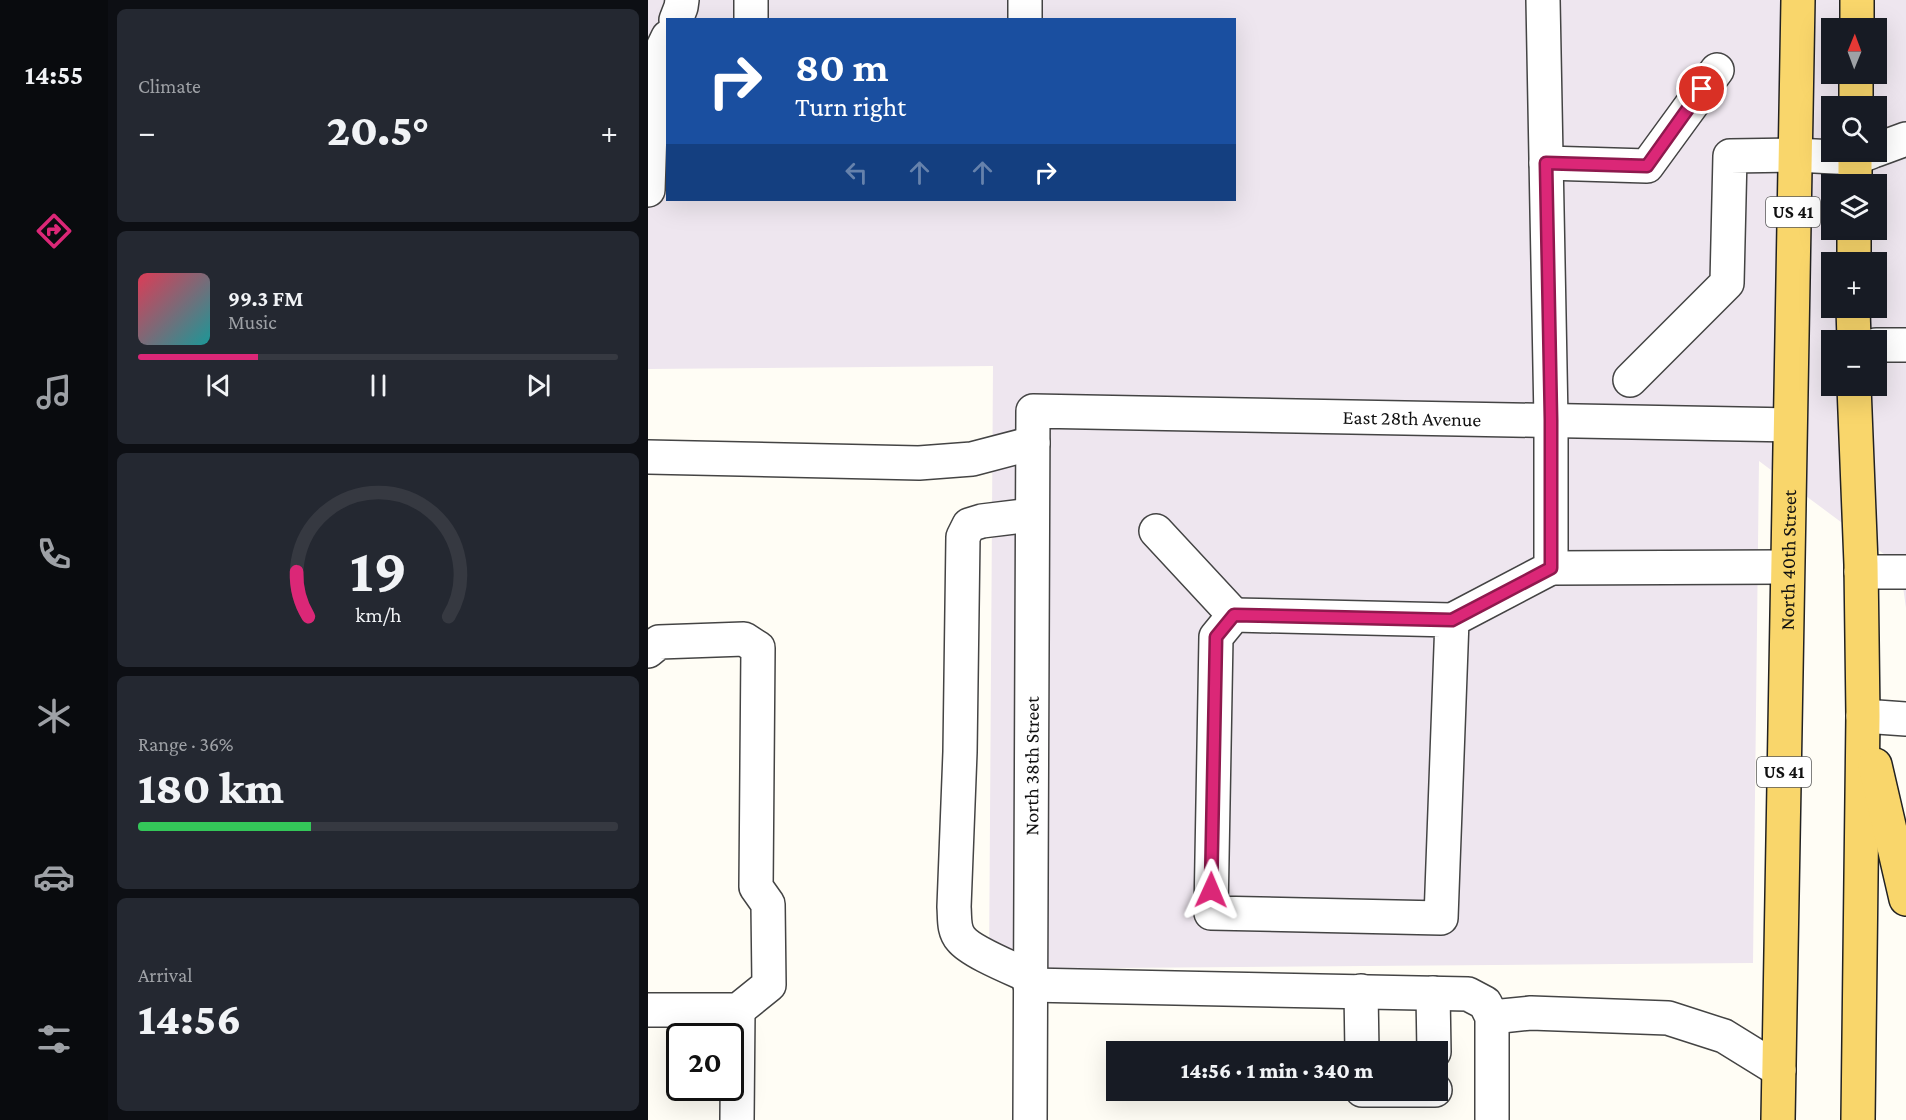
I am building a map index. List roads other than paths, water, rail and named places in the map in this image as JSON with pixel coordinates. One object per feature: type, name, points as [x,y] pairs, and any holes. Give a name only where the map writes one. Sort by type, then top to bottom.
[{"type":"main road","name":"North 40th Street","points":[[1778,1120],[1798,0]]},
{"type":"main road","points":[[1857,0],[1857,18]]},
{"type":"main road","points":[[1854,396],[1861,572],[1863,716],[1858,1120]]},
{"type":"main road","points":[[1863,716],[1906,899]]},
{"type":"street","points":[[677,18],[682,0]]},
{"type":"street","points":[[751,0],[751,18]]},
{"type":"street","points":[[1025,0],[1025,18]]},
{"type":"street","points":[[1544,0],[1551,420],[1551,568]]},
{"type":"street","points":[[648,190],[650,70],[666,41]]},
{"type":"street","points":[[1546,163],[1647,166],[1716,70]]},
{"type":"street","points":[[1887,147],[1906,138]]},
{"type":"street","points":[[1630,380],[1727,283],[1730,156],[1821,157]]},
{"type":"street","points":[[1887,345],[1906,345]]},
{"type":"street","name":"East 28th Avenue","points":[[1033,411],[1789,425]]},
{"type":"street","name":"North 38th Street","points":[[1030,1120],[1033,411]]},
{"type":"street","points":[[648,457],[919,463],[972,459],[1033,443]]},
{"type":"street","points":[[1032,515],[982,521],[969,525],[963,537],[960,752],[954,907],[955,927],[960,939],[1030,981],[1467,994],[1485,1003],[1492,1017],[1491,1120]]},
{"type":"street","points":[[1156,531],[1234,615],[1452,620],[1551,568],[1787,567]]},
{"type":"street","points":[[1861,572],[1906,572]]},
{"type":"street","points":[[1234,615],[1216,637],[1210,913],[1441,918],[1452,620]]},
{"type":"street","points":[[648,651],[659,642],[744,639],[758,648],[756,888],[768,903],[769,985],[738,1010],[648,1010]]},
{"type":"street","points":[[1863,716],[1906,719]]},
{"type":"street","points":[[1361,991],[1362,1041]]},
{"type":"street","points":[[1433,993],[1434,1041]]},
{"type":"street","points":[[737,1120],[738,1010]]},
{"type":"street","points":[[1492,1017],[1531,1013],[1668,1018],[1724,1036],[1779,1070]]}]
